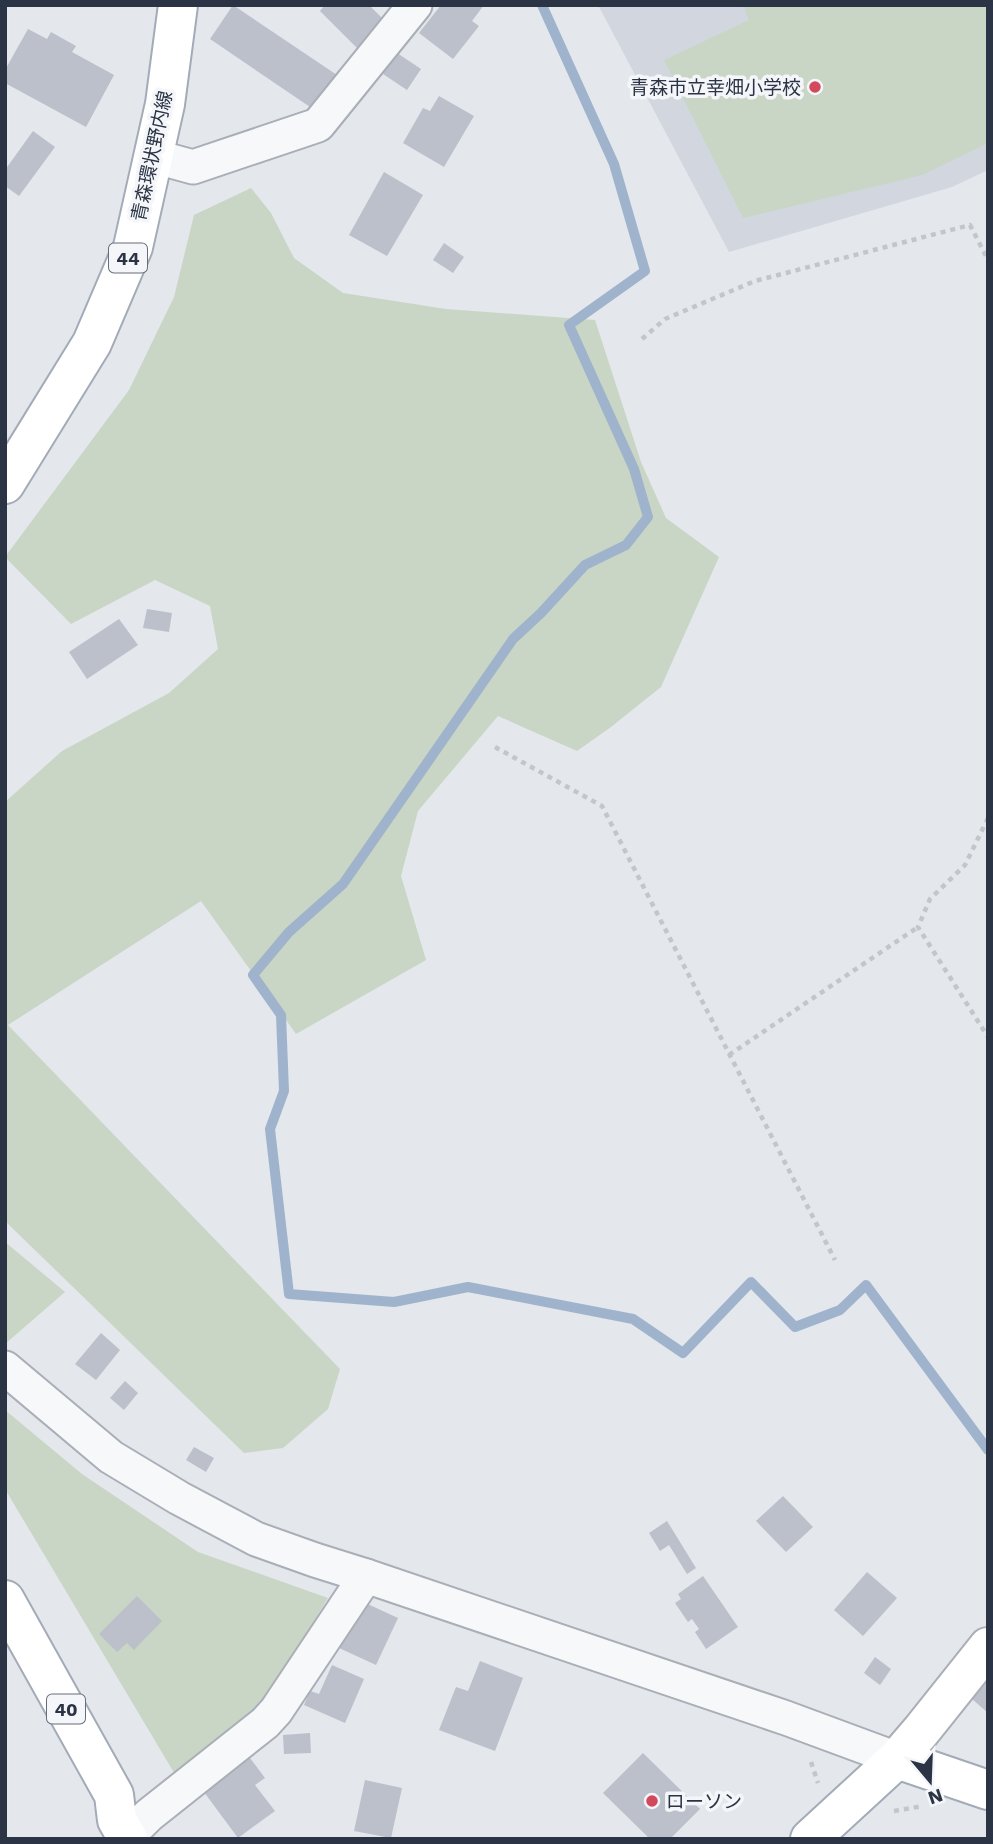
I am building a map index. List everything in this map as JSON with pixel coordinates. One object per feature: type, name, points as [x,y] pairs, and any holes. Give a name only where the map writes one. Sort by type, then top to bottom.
[{"type":"main road","name":"青森環状野内線","points":[[5,484],[92,343],[133,247],[165,104],[178,5]]},
{"type":"main road","name":"40","points":[[5,1600],[114,1795],[124,1833]]},
{"type":"main road","points":[[810,1839],[897,1759],[988,1647]]},
{"type":"main road","name":"40","points":[[5,1653],[96,1808],[124,1833]]},
{"type":"main road","points":[[897,1759],[988,1790]]},
{"type":"street","points":[[153,156],[193,167],[318,125],[415,5]]},
{"type":"street","points":[[5,1368],[111,1457],[179,1498],[256,1538],[786,1718],[897,1759]]},
{"type":"street","points":[[124,1833],[265,1723],[276,1711],[366,1576]]},
{"type":"path","points":[[642,339],[665,319],[755,281],[970,225],[988,260]]},
{"type":"path","points":[[495,747],[602,806],[835,1260]]},
{"type":"path","points":[[729,1055],[918,927],[930,899],[965,865],[988,818]]},
{"type":"path","points":[[918,927],[988,1037]]},
{"type":"shaded area","name":"青森市立幸畑小学校","points":[[598,5],[988,5],[988,170],[952,187],[729,252]]},
{"type":"green space","name":"青森市立幸畑小学校","points":[[743,5],[988,5],[988,143],[922,175],[743,218],[664,60],[749,20]]},
{"type":"green space","points":[[251,188],[271,213],[294,258],[343,293],[446,309],[595,320],[641,462],[666,518],[719,557],[661,687],[577,751],[498,716],[418,811],[401,876],[426,960],[296,1034],[201,901],[8,1025],[340,1369],[328,1409],[283,1448],[244,1453],[5,1221],[5,802],[62,751],[169,693],[218,649],[210,606],[155,580],[71,624],[5,557],[129,390],[174,297],[194,215]]},
{"type":"green space","points":[[5,1242],[65,1292],[5,1344]]},
{"type":"green space","points":[[5,1410],[82,1474],[198,1552],[328,1598],[261,1708],[176,1776],[5,1489]]},
{"type":"building","points":[[233,5],[337,75],[313,109],[210,39]]},
{"type":"building","points":[[325,5],[369,5],[384,20],[357,48],[320,11]]},
{"type":"building","points":[[441,5],[484,5],[472,21],[479,26],[453,59],[419,33]]},
{"type":"building","points":[[28,29],[47,39],[51,32],[76,46],[72,52],[114,75],[86,127],[5,83],[5,70]]},
{"type":"building","points":[[397,53],[421,69],[407,90],[383,74]]},
{"type":"building","points":[[439,96],[474,116],[444,167],[403,143],[423,108],[430,111]]},
{"type":"building","points":[[33,131],[55,147],[19,196],[5,186],[5,170]]},
{"type":"building","points":[[384,172],[423,195],[387,256],[349,235]]},
{"type":"building","points":[[444,243],[464,257],[453,273],[433,260]]},
{"type":"building","points":[[147,609],[172,613],[169,632],[143,628]]},
{"type":"building","points":[[119,619],[138,645],[87,679],[69,652]]},
{"type":"building","points":[[101,1333],[120,1350],[96,1380],[75,1364]]},
{"type":"building","points":[[125,1381],[138,1393],[124,1410],[110,1398]]},
{"type":"building","points":[[194,1447],[214,1458],[206,1472],[186,1460]]},
{"type":"building","points":[[783,1496],[813,1527],[786,1552],[756,1521]]},
{"type":"building","points":[[667,1521],[696,1568],[687,1574],[669,1545],[660,1551],[649,1533]]},
{"type":"building","points":[[867,1572],[897,1598],[863,1636],[834,1610]]},
{"type":"building","points":[[703,1576],[738,1627],[706,1649],[695,1632],[699,1629],[692,1619],[688,1622],[675,1603],[681,1599],[678,1594]]},
{"type":"building","points":[[137,1596],[162,1621],[134,1650],[127,1643],[117,1652],[99,1634]]},
{"type":"building","points":[[361,1601],[398,1618],[376,1665],[339,1648]]},
{"type":"building","points":[[875,1657],[891,1669],[880,1685],[864,1673]]},
{"type":"building","points":[[480,1661],[523,1678],[495,1751],[439,1730],[456,1687],[468,1691]]},
{"type":"building","points":[[332,1665],[364,1679],[345,1723],[304,1705],[310,1691],[319,1694]]},
{"type":"building","points":[[988,1681],[988,1713],[972,1699]]},
{"type":"building","points":[[310,1733],[311,1753],[284,1754],[283,1735]]},
{"type":"building","name":"ローソン","points":[[643,1753],[700,1809],[670,1839],[650,1839],[603,1793]]},
{"type":"building","points":[[247,1754],[265,1778],[255,1785],[275,1811],[238,1838],[201,1788]]},
{"type":"building","points":[[365,1780],[402,1788],[391,1838],[354,1831]]},
{"type":"waterway","points":[[542,5],[614,164],[645,271],[569,325],[634,469],[648,517],[626,545],[585,565],[513,639],[343,884],[289,932],[253,975],[281,1015],[284,1091],[270,1129],[289,1294],[394,1302],[468,1287],[633,1319],[683,1353],[751,1282],[795,1327],[840,1310],[866,1285],[988,1450]]},
{"type":"place","name":"青森市立幸畑小学校","points":[[815,87]]},
{"type":"place","name":"ローソン","points":[[652,1801]]}]
